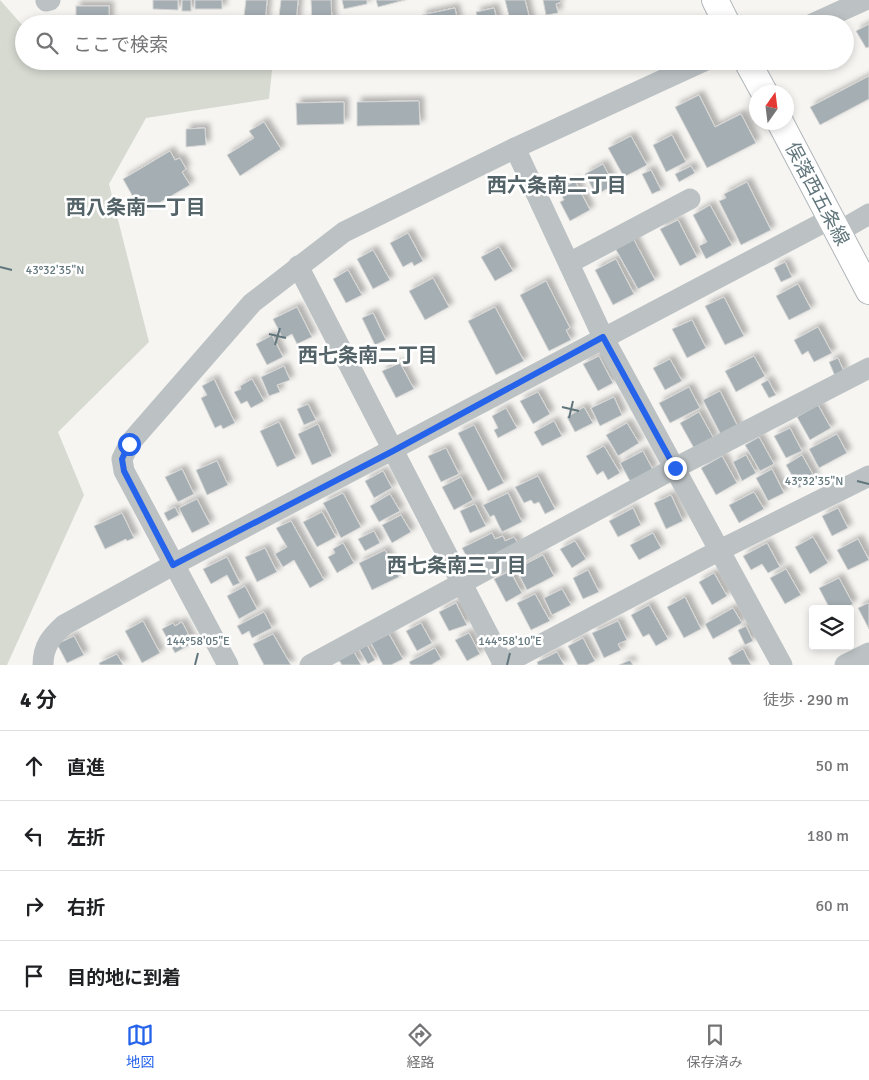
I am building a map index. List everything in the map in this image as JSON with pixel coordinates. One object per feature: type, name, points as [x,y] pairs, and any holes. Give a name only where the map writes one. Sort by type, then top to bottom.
[{"type":"main road","points":[[715,0],[722,15]]},
{"type":"main road","points":[[752,70],[760,85]]},
{"type":"main road","name":"俣落西五条線","points":[[784,130],[869,291]]},
{"type":"street","points":[[832,15],[865,0]]},
{"type":"street","points":[[228,665],[124,471],[122,459],[129,444],[252,303],[344,232],[515,148],[684,70]]},
{"type":"street","points":[[515,148],[603,337],[782,665]]},
{"type":"street","points":[[569,263],[690,199]]},
{"type":"street","points":[[43,665],[43,655],[50,639],[64,625],[173,565],[393,451],[603,337],[834,225],[869,214]]},
{"type":"street","points":[[298,266],[504,665],[720,550],[869,476]]},
{"type":"street","points":[[310,665],[675,468],[869,368]]},
{"type":"street","points":[[845,665],[869,653]]},
{"type":"shaded area","points":[[0,0],[15,17],[15,70],[272,70],[269,99],[146,118],[109,184],[149,342],[58,432],[84,495],[7,665],[0,665]]},
{"type":"building","points":[[153,0],[178,0],[178,10],[153,9]]},
{"type":"building","points":[[182,0],[191,0],[191,11],[182,11]]},
{"type":"building","points":[[195,0],[222,0],[222,9],[195,9]]},
{"type":"building","points":[[246,0],[267,0],[266,15],[244,15]]},
{"type":"building","points":[[281,0],[298,0],[297,15],[279,15]]},
{"type":"building","points":[[311,0],[331,0],[332,15],[312,15]]},
{"type":"building","points":[[342,0],[367,0],[367,4],[344,9]]},
{"type":"building","points":[[376,0],[405,0],[378,7]]},
{"type":"building","points":[[505,0],[525,0],[529,15],[509,15]]},
{"type":"building","points":[[543,0],[561,0],[561,2],[556,4],[558,13],[546,15]]},
{"type":"building","points":[[76,6],[109,6],[109,15],[76,15]]},
{"type":"building","points":[[455,8],[456,15],[422,15]]},
{"type":"building","points":[[494,8],[496,15],[477,15],[476,12]]},
{"type":"building","points":[[869,24],[869,47],[866,48],[856,31]]},
{"type":"building","points":[[869,76],[869,99],[820,125],[810,107]]},
{"type":"building","points":[[699,95],[715,127],[741,114],[756,143],[707,168],[675,107]]},
{"type":"building","points":[[419,101],[420,125],[357,126],[357,102]]},
{"type":"building","points":[[344,102],[344,124],[297,125],[296,103]]},
{"type":"building","points":[[264,122],[281,149],[240,176],[227,155],[254,138],[249,131]]},
{"type":"building","points":[[205,128],[206,145],[186,147],[186,129]]},
{"type":"building","points":[[672,135],[686,162],[666,172],[653,145]]},
{"type":"building","points":[[631,136],[647,165],[624,177],[608,148]]},
{"type":"building","points":[[170,151],[175,160],[180,158],[186,169],[182,172],[190,185],[142,213],[123,179]]},
{"type":"building","points":[[603,164],[614,185],[596,195],[585,174]]},
{"type":"building","points":[[691,166],[695,173],[679,182],[675,174]]},
{"type":"building","points":[[651,170],[661,190],[652,194],[642,174]]},
{"type":"building","points":[[575,181],[590,210],[570,221],[560,202],[564,200],[559,190]]},
{"type":"building","points":[[747,182],[771,230],[741,245],[719,201],[726,198],[724,194]]},
{"type":"building","points":[[710,205],[732,245],[706,259],[699,246],[707,242],[693,215]]},
{"type":"building","points":[[678,220],[697,257],[680,266],[660,229]]},
{"type":"building","points":[[408,233],[423,261],[414,266],[412,262],[403,267],[390,243]]},
{"type":"building","points":[[633,238],[655,280],[638,289],[615,248]]},
{"type":"building","points":[[499,247],[513,271],[495,281],[481,257]]},
{"type":"building","points":[[373,250],[390,280],[373,289],[357,259]]},
{"type":"building","points":[[616,259],[634,294],[613,305],[595,270]]},
{"type":"building","points":[[785,262],[792,277],[781,282],[774,268]]},
{"type":"building","points":[[348,270],[362,295],[346,303],[333,279]]},
{"type":"building","points":[[433,278],[449,307],[425,320],[409,291]]},
{"type":"building","points":[[546,281],[570,328],[566,330],[571,340],[549,351],[520,295]]},
{"type":"building","points":[[798,284],[811,309],[789,320],[776,296]]},
{"type":"building","points":[[724,297],[744,336],[725,345],[705,306]]},
{"type":"building","points":[[297,307],[312,337],[297,344],[292,334],[283,339],[273,319]]},
{"type":"building","points":[[495,307],[524,361],[496,375],[468,321]]},
{"type":"building","points":[[373,313],[386,340],[375,345],[362,318]]},
{"type":"building","points":[[692,320],[706,348],[687,358],[672,329]]},
{"type":"building","points":[[818,327],[832,353],[814,362],[808,351],[802,355],[794,340]]},
{"type":"building","points":[[272,335],[283,357],[267,365],[256,344]]},
{"type":"building","points":[[599,356],[613,383],[598,391],[583,364]]},
{"type":"building","points":[[754,356],[765,376],[736,392],[725,371]]},
{"type":"building","points":[[838,358],[844,372],[835,376],[829,362]]},
{"type":"building","points":[[670,359],[682,381],[665,390],[653,368]]},
{"type":"building","points":[[400,363],[414,389],[396,398],[382,371]]},
{"type":"building","points":[[284,366],[290,380],[277,385],[280,392],[269,396],[261,377]]},
{"type":"building","points":[[214,379],[235,423],[223,429],[221,425],[215,428],[201,398],[207,395],[202,386]]},
{"type":"building","points":[[252,379],[264,401],[251,408],[247,401],[241,404],[234,392],[241,389],[240,386]]},
{"type":"building","points":[[768,380],[776,395],[769,398],[761,384]]},
{"type":"building","points":[[689,387],[700,408],[670,423],[659,403]]},
{"type":"building","points":[[720,391],[739,429],[722,437],[703,400]]},
{"type":"building","points":[[538,392],[550,414],[533,424],[520,401]]},
{"type":"building","points":[[614,397],[622,415],[600,426],[591,408]]},
{"type":"building","points":[[308,404],[316,420],[304,425],[297,409]]},
{"type":"building","points":[[818,405],[831,428],[810,440],[797,417]]},
{"type":"building","points":[[584,407],[593,423],[575,432],[567,417]]},
{"type":"building","points":[[506,408],[517,428],[498,438],[494,430],[498,428],[492,416]]},
{"type":"building","points":[[699,412],[714,439],[695,450],[680,423]]},
{"type":"building","points":[[554,421],[562,436],[542,446],[534,432]]},
{"type":"building","points":[[279,422],[296,458],[277,467],[260,431]]},
{"type":"building","points":[[627,423],[639,443],[618,456],[606,435]]},
{"type":"building","points":[[318,424],[332,456],[312,465],[298,434]]},
{"type":"building","points":[[474,425],[504,483],[488,491],[458,433]]},
{"type":"building","points":[[790,428],[802,451],[786,458],[774,436]]},
{"type":"building","points":[[837,434],[847,453],[819,468],[809,449]]},
{"type":"building","points":[[759,437],[774,464],[760,471],[745,445]]},
{"type":"building","points":[[604,446],[620,473],[608,480],[603,471],[597,475],[586,456]]},
{"type":"building","points":[[446,448],[459,474],[441,482],[428,456]]},
{"type":"building","points":[[643,451],[653,470],[630,481],[620,463]]},
{"type":"building","points":[[746,455],[756,473],[742,481],[733,462]]},
{"type":"building","points":[[802,455],[815,478],[799,488],[786,465]]},
{"type":"building","points":[[722,456],[737,483],[716,495],[701,468]]},
{"type":"building","points":[[217,461],[228,485],[207,495],[196,470]]},
{"type":"building","points":[[182,469],[194,494],[178,502],[165,477]]},
{"type":"building","points":[[772,469],[784,493],[768,501],[756,478]]},
{"type":"building","points":[[383,471],[392,488],[374,498],[365,481]]},
{"type":"building","points":[[538,476],[555,509],[545,514],[539,502],[534,504],[531,500],[524,503],[515,487]]},
{"type":"building","points":[[461,477],[473,500],[454,510],[442,487]]},
{"type":"building","points":[[754,492],[764,509],[739,523],[729,505]]},
{"type":"building","points":[[343,493],[361,527],[341,538],[323,503]]},
{"type":"building","points":[[508,493],[522,522],[502,532],[494,515],[490,517],[483,505]]},
{"type":"building","points":[[390,494],[400,511],[379,522],[370,506]]},
{"type":"building","points":[[671,495],[683,521],[666,529],[654,503]]},
{"type":"building","points":[[197,499],[210,524],[192,533],[179,508]]},
{"type":"building","points":[[475,504],[486,526],[470,533],[460,511]]},
{"type":"building","points":[[175,507],[179,515],[168,521],[164,513]]},
{"type":"building","points":[[633,508],[641,525],[618,537],[609,521]]},
{"type":"building","points":[[838,508],[848,528],[832,536],[822,516]]},
{"type":"building","points":[[322,512],[336,537],[317,547],[303,522]]},
{"type":"building","points":[[122,513],[134,538],[127,541],[126,539],[105,549],[94,526]]},
{"type":"building","points":[[401,515],[411,532],[392,543],[382,525]]},
{"type":"building","points":[[291,521],[324,580],[310,588],[294,560],[283,567],[275,554],[287,547],[276,528]]},
{"type":"building","points":[[374,531],[380,543],[365,551],[358,539]]},
{"type":"building","points":[[492,533],[495,539],[503,536],[505,541],[514,537],[519,545],[483,564],[478,554],[468,559],[462,548]]},
{"type":"building","points":[[653,533],[661,548],[639,560],[630,545]]},
{"type":"building","points":[[813,537],[828,563],[810,574],[795,547]]},
{"type":"building","points":[[858,539],[869,560],[848,570],[837,550]]},
{"type":"building","points":[[575,541],[586,559],[572,568],[560,549]]},
{"type":"building","points":[[343,543],[354,563],[337,573],[328,557],[335,553],[333,549]]},
{"type":"building","points":[[767,543],[780,567],[768,573],[762,564],[751,570],[743,556]]},
{"type":"building","points":[[265,548],[277,572],[257,582],[245,557]]},
{"type":"building","points":[[385,550],[399,577],[372,590],[359,563]]},
{"type":"building","points":[[543,555],[554,576],[527,590],[516,569]]},
{"type":"building","points":[[227,557],[240,583],[233,586],[227,575],[211,584],[203,569]]},
{"type":"building","points":[[786,569],[801,595],[785,604],[770,578]]},
{"type":"building","points":[[588,570],[599,592],[583,599],[573,578]]},
{"type":"building","points":[[510,571],[522,593],[506,602],[494,579]]},
{"type":"building","points":[[714,573],[727,596],[712,605],[699,582]]},
{"type":"building","points":[[839,578],[853,604],[828,605],[819,588]]},
{"type":"building","points":[[245,586],[257,609],[239,619],[227,596]]},
{"type":"building","points":[[562,589],[571,605],[552,615],[544,598]]},
{"type":"building","points":[[535,594],[550,621],[531,630],[517,603]]},
{"type":"building","points":[[685,597],[701,629],[684,638],[667,607]]},
{"type":"building","points":[[456,603],[467,625],[449,631],[439,612]]},
{"type":"building","points":[[869,604],[869,629],[858,608]]},
{"type":"building","points":[[649,605],[668,639],[656,646],[649,634],[643,637],[631,615]]},
{"type":"building","points":[[733,608],[742,623],[713,639],[705,624]]},
{"type":"building","points":[[264,612],[272,628],[252,638],[249,631],[242,635],[237,626]]},
{"type":"building","points":[[143,621],[160,653],[142,663],[125,631]]},
{"type":"building","points":[[618,621],[627,640],[618,644],[621,650],[604,658],[592,633]]},
{"type":"building","points":[[182,622],[193,643],[175,653],[162,629],[173,623],[175,626]]},
{"type":"building","points":[[421,623],[432,643],[417,651],[406,631]]},
{"type":"building","points":[[746,626],[753,641],[745,645],[738,630]]},
{"type":"building","points":[[469,633],[480,654],[467,661],[455,640]]},
{"type":"building","points":[[273,634],[291,665],[264,665],[253,644]]},
{"type":"building","points":[[389,634],[403,659],[391,665],[383,665],[371,643]]},
{"type":"building","points":[[74,636],[84,655],[67,663],[57,644]]},
{"type":"building","points":[[583,638],[595,661],[587,665],[578,665],[568,646]]},
{"type":"building","points":[[367,645],[375,660],[368,664],[359,649]]},
{"type":"building","points":[[435,648],[441,659],[431,665],[411,665],[409,662]]},
{"type":"building","points":[[743,649],[751,665],[732,665],[728,658]]},
{"type":"building","points":[[353,650],[361,665],[342,665],[338,659]]},
{"type":"building","points":[[557,652],[564,665],[538,665],[537,662]]},
{"type":"building","points":[[117,654],[123,665],[100,665],[99,663]]},
{"type":"building","points":[[630,660],[633,665],[619,665]]},
{"type":"district","name":"西六条南二丁目","points":[[557,185]]},
{"type":"district","name":"西八条南一丁目","points":[[136,207]]},
{"type":"district","name":"西七条南二丁目","points":[[368,355]]},
{"type":"district","name":"西七条南三丁目","points":[[457,565]]},
{"type":"route","points":[[129,444],[122,459],[124,471],[173,565],[393,451],[603,337],[675,468]]}]
